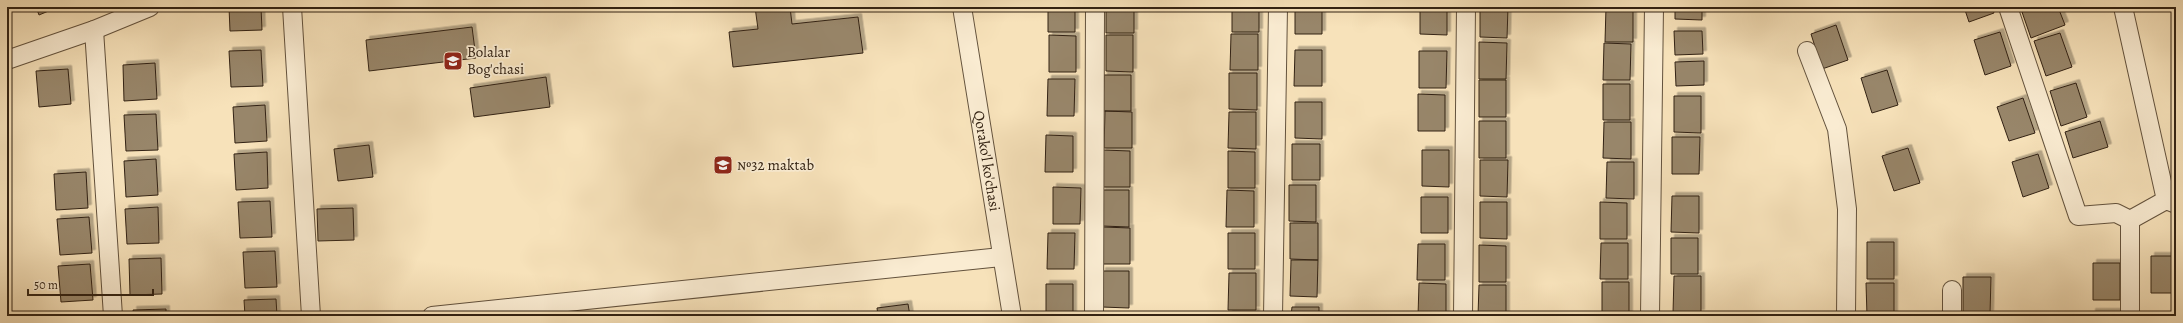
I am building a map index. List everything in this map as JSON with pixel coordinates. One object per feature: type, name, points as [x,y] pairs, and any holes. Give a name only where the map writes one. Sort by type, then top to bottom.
[{"type":"street","points":[[7,60],[94,30],[150,7]]},
{"type":"street","points":[[292,7],[311,316]]},
{"type":"street","name":"Qorako'l ko'chasi","points":[[962,7],[1012,316]]},
{"type":"street","points":[[1094,316],[1095,7]]},
{"type":"street","points":[[1273,316],[1278,7]]},
{"type":"street","points":[[1463,316],[1466,7]]},
{"type":"street","points":[[1650,316],[1654,7]]},
{"type":"street","points":[[2008,7],[2078,216],[2116,213],[2130,220]]},
{"type":"street","points":[[2123,7],[2171,202],[2130,220]]},
{"type":"street","points":[[94,30],[113,316]]},
{"type":"street","points":[[1807,51],[1837,129],[1847,209],[1846,316]]},
{"type":"street","points":[[2130,220],[2130,316]]},
{"type":"street","points":[[432,316],[1002,257]]},
{"type":"street","points":[[1952,290],[1952,316]]},
{"type":"building","points":[[36,7],[58,7],[39,15]]},
{"type":"building","points":[[229,7],[261,7],[262,30],[230,31]]},
{"type":"building","points":[[755,7],[790,7],[792,24],[858,17],[863,53],[733,67],[729,32],[758,29]]},
{"type":"building","points":[[1048,7],[1075,7],[1075,32],[1048,32]]},
{"type":"building","points":[[1106,7],[1134,7],[1134,33],[1106,33]]},
{"type":"building","points":[[1232,7],[1259,7],[1259,32],[1232,32]]},
{"type":"building","points":[[1295,7],[1322,7],[1322,34],[1295,34]]},
{"type":"building","points":[[1420,7],[1447,7],[1447,35],[1420,34]]},
{"type":"building","points":[[1480,7],[1508,7],[1507,38],[1480,37]]},
{"type":"building","points":[[1606,7],[1633,7],[1633,42],[1605,42]]},
{"type":"building","points":[[1675,7],[1702,7],[1702,20],[1675,19]]},
{"type":"building","points":[[1964,7],[1992,7],[1994,13],[1969,22]]},
{"type":"building","points":[[2036,7],[2058,7],[2065,25],[2031,38],[2022,12]]},
{"type":"building","points":[[1836,25],[1848,60],[1822,69],[1811,34]]},
{"type":"building","points":[[472,27],[476,58],[369,71],[366,40]]},
{"type":"building","points":[[1674,31],[1702,31],[1703,54],[1675,55]]},
{"type":"building","points":[[2000,32],[2011,66],[1985,75],[1974,40]]},
{"type":"building","points":[[2060,33],[2072,67],[2046,76],[2034,41]]},
{"type":"building","points":[[1231,34],[1258,34],[1258,70],[1230,70]]},
{"type":"building","points":[[1049,35],[1076,36],[1076,72],[1049,72]]},
{"type":"building","points":[[1106,35],[1133,35],[1133,72],[1106,71]]},
{"type":"building","points":[[1479,42],[1507,43],[1506,79],[1479,79]]},
{"type":"building","points":[[1604,43],[1631,44],[1630,80],[1603,80]]},
{"type":"building","points":[[261,50],[263,86],[231,87],[229,51]]},
{"type":"building","points":[[1295,50],[1322,50],[1322,86],[1294,86]]},
{"type":"building","points":[[1419,51],[1447,51],[1446,88],[1419,88]]},
{"type":"building","points":[[1704,61],[1704,85],[1676,86],[1675,62]]},
{"type":"building","points":[[155,63],[157,99],[124,101],[123,65]]},
{"type":"building","points":[[68,69],[71,104],[39,107],[36,71]]},
{"type":"building","points":[[1887,70],[1898,105],[1872,113],[1861,78]]},
{"type":"building","points":[[1229,73],[1257,73],[1257,110],[1229,109]]},
{"type":"building","points":[[1104,75],[1131,75],[1131,111],[1103,111]]},
{"type":"building","points":[[546,77],[550,107],[474,117],[470,88]]},
{"type":"building","points":[[1048,79],[1075,79],[1074,116],[1047,116]]},
{"type":"building","points":[[1479,80],[1506,80],[1506,117],[1479,117]]},
{"type":"building","points":[[2076,83],[2087,117],[2061,126],[2050,91]]},
{"type":"building","points":[[1603,84],[1630,84],[1630,120],[1603,120]]},
{"type":"building","points":[[1418,94],[1445,95],[1445,131],[1418,131]]},
{"type":"building","points":[[1674,96],[1701,96],[1701,133],[1674,132]]},
{"type":"building","points":[[2023,98],[2035,133],[2009,141],[1997,107]]},
{"type":"building","points":[[1295,102],[1322,102],[1322,139],[1295,138]]},
{"type":"building","points":[[265,105],[267,141],[235,143],[233,107]]},
{"type":"building","points":[[1105,111],[1132,112],[1132,148],[1104,148]]},
{"type":"building","points":[[1229,112],[1256,112],[1256,149],[1228,148]]},
{"type":"building","points":[[156,114],[158,150],[126,151],[124,115]]},
{"type":"building","points":[[1479,121],[1506,121],[1506,158],[1479,158]]},
{"type":"building","points":[[2100,121],[2108,147],[2073,158],[2065,132]]},
{"type":"building","points":[[1604,122],[1631,122],[1631,159],[1603,158]]},
{"type":"building","points":[[1046,135],[1073,136],[1073,172],[1045,172]]},
{"type":"building","points":[[1672,137],[1700,137],[1699,174],[1672,174]]},
{"type":"building","points":[[1292,144],[1320,144],[1320,180],[1292,180]]},
{"type":"building","points":[[369,145],[373,177],[338,181],[334,149]]},
{"type":"building","points":[[1908,148],[1920,183],[1894,191],[1882,156]]},
{"type":"building","points":[[1103,150],[1130,151],[1130,187],[1102,187]]},
{"type":"building","points":[[1422,150],[1449,150],[1449,187],[1422,186]]},
{"type":"building","points":[[1228,151],[1255,152],[1255,188],[1228,188]]},
{"type":"building","points":[[267,152],[268,188],[236,190],[234,154]]},
{"type":"building","points":[[2038,154],[2049,188],[2023,197],[2012,162]]},
{"type":"building","points":[[156,159],[158,195],[126,197],[124,161]]},
{"type":"building","points":[[1480,160],[1508,160],[1507,197],[1480,196]]},
{"type":"building","points":[[1607,162],[1634,162],[1634,199],[1606,198]]},
{"type":"building","points":[[86,172],[88,208],[56,210],[54,174]]},
{"type":"building","points":[[1289,185],[1316,185],[1316,222],[1289,221]]},
{"type":"building","points":[[1053,187],[1081,188],[1080,224],[1053,224]]},
{"type":"building","points":[[1102,190],[1129,190],[1129,227],[1102,226]]},
{"type":"building","points":[[1227,190],[1254,191],[1254,227],[1226,227]]},
{"type":"building","points":[[1672,196],[1699,196],[1699,233],[1671,232]]},
{"type":"building","points":[[1421,197],[1448,197],[1448,233],[1421,233]]},
{"type":"building","points":[[270,201],[272,237],[240,238],[238,202]]},
{"type":"building","points":[[1480,202],[1507,202],[1507,239],[1480,238]]},
{"type":"building","points":[[1600,202],[1627,203],[1627,239],[1600,239]]},
{"type":"building","points":[[158,207],[159,243],[127,244],[125,209]]},
{"type":"building","points":[[353,208],[354,240],[318,241],[317,209]]},
{"type":"building","points":[[89,217],[92,253],[60,255],[57,219]]},
{"type":"building","points":[[1290,223],[1318,223],[1318,260],[1290,259]]},
{"type":"building","points":[[1103,227],[1130,228],[1130,264],[1103,264]]},
{"type":"building","points":[[1048,233],[1075,233],[1074,269],[1047,269]]},
{"type":"building","points":[[1228,233],[1255,233],[1255,269],[1228,269]]},
{"type":"building","points":[[1671,238],[1698,238],[1698,274],[1671,274]]},
{"type":"building","points":[[1867,242],[1894,242],[1894,279],[1867,279]]},
{"type":"building","points":[[1601,243],[1628,243],[1628,279],[1600,279]]},
{"type":"building","points":[[1418,244],[1445,244],[1445,280],[1417,280]]},
{"type":"building","points":[[1479,245],[1506,246],[1506,282],[1479,282]]},
{"type":"building","points":[[275,251],[277,287],[245,288],[243,252]]},
{"type":"building","points":[[2151,256],[2176,256],[2176,293],[2151,293]]},
{"type":"building","points":[[161,258],[162,294],[130,295],[129,259]]},
{"type":"building","points":[[1291,260],[1318,260],[1317,297],[1290,296]]},
{"type":"building","points":[[2093,263],[2120,263],[2120,300],[2093,300]]},
{"type":"building","points":[[90,264],[93,300],[61,302],[58,266]]},
{"type":"building","points":[[1102,271],[1129,271],[1129,308],[1102,307]]},
{"type":"building","points":[[1229,273],[1256,273],[1256,310],[1228,310]]},
{"type":"building","points":[[1674,276],[1701,276],[1701,313],[1673,313]]},
{"type":"building","points":[[1963,277],[1991,277],[1990,314],[1963,313]]},
{"type":"building","points":[[1602,282],[1629,282],[1629,316],[1602,316]]},
{"type":"building","points":[[1419,283],[1446,284],[1446,316],[1418,316]]},
{"type":"building","points":[[1866,283],[1894,283],[1894,316],[1867,316]]},
{"type":"building","points":[[1046,284],[1073,284],[1073,316],[1046,316]]},
{"type":"building","points":[[1479,285],[1506,285],[1506,316],[1478,316]]},
{"type":"building","points":[[276,299],[277,316],[245,316],[244,300]]},
{"type":"building","points":[[908,304],[910,316],[878,316],[877,308]]},
{"type":"building","points":[[1292,307],[1319,307],[1319,316],[1291,316]]},
{"type":"building","points":[[166,309],[166,316],[134,316],[133,310]]},
{"type":"building","points":[[1229,312],[1256,312],[1256,316],[1229,316]]},
{"type":"building","points":[[2092,312],[2119,312],[2119,316],[2092,316]]},
{"type":"place","name":"Bolalar Bog'chasi","points":[[453,61]]},
{"type":"place","name":"№32 maktab","points":[[723,165]]}]
